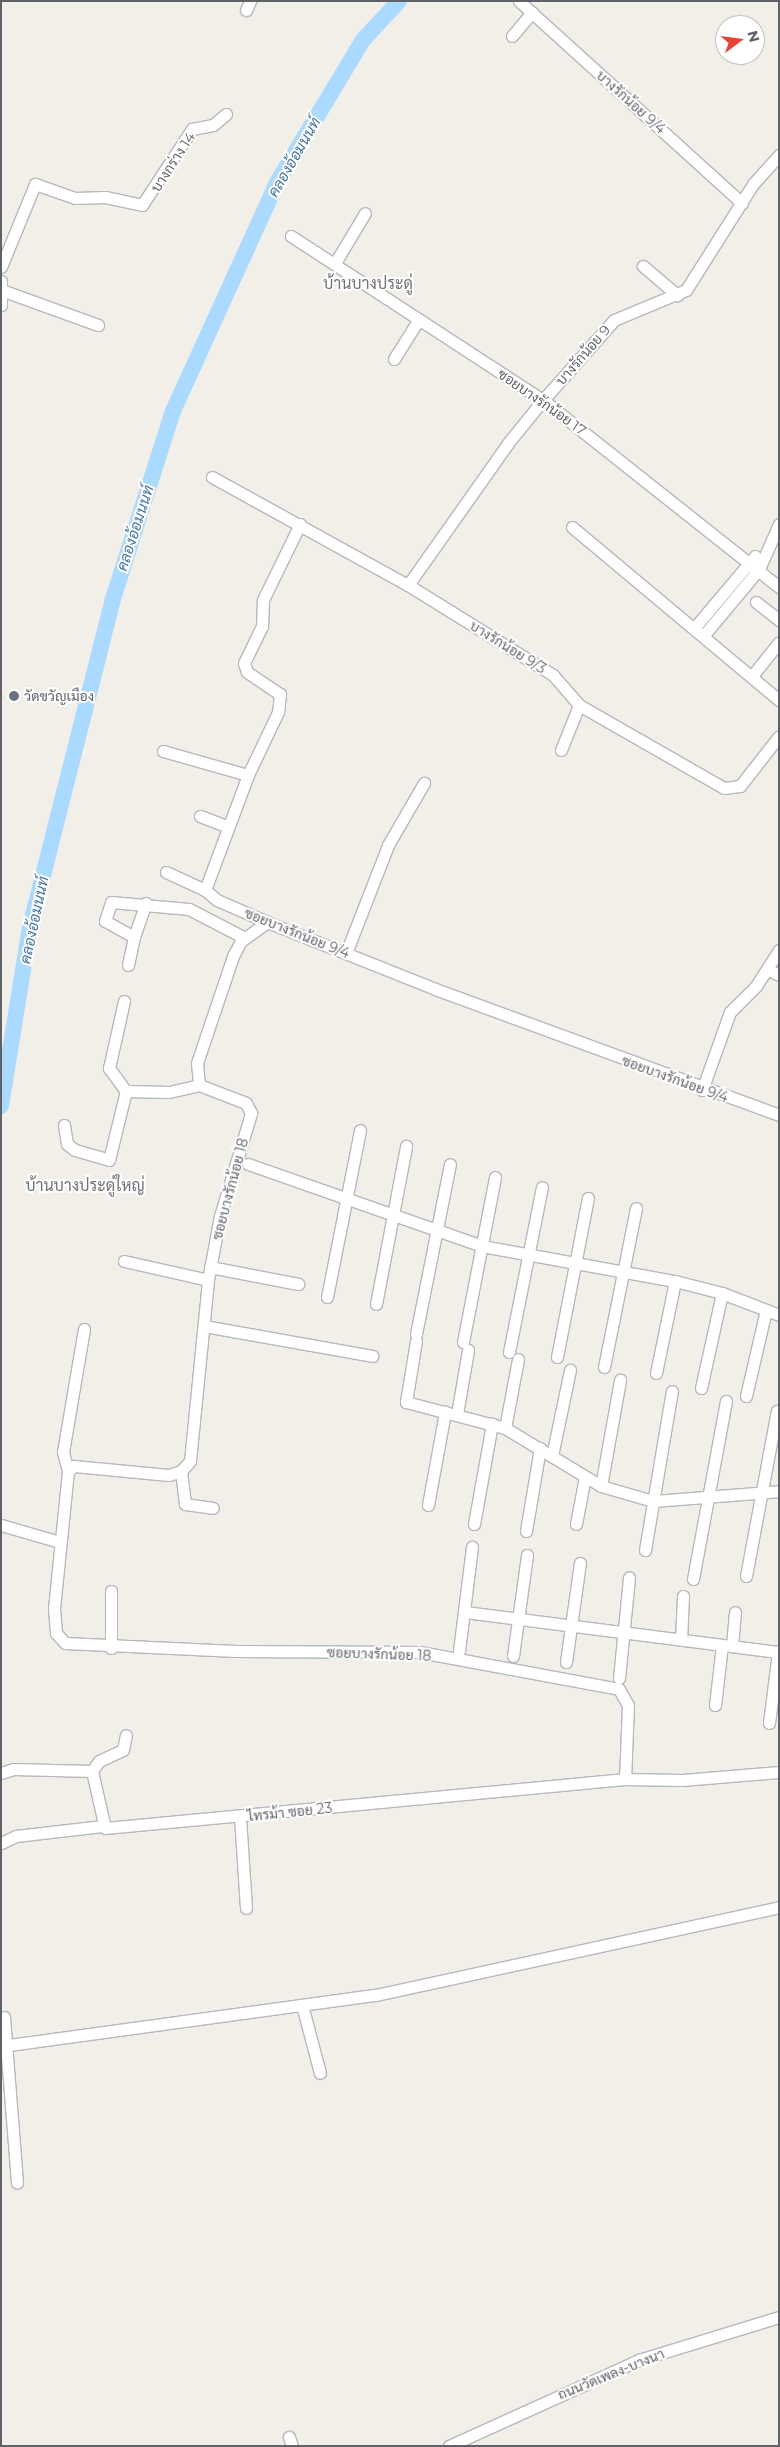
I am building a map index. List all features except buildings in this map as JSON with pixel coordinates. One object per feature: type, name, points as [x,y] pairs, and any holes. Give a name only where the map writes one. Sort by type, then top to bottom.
[{"type":"street","name":"บางรักน้อย 9/4","points":[[519,1],[742,203]]},
{"type":"street","points":[[512,36],[532,12]]},
{"type":"street","name":"บางกร่าง 14","points":[[1,267],[34,184],[75,198],[106,197],[142,205],[192,129],[213,125],[226,114]]},
{"type":"street","name":"บางรักน้อย 9","points":[[408,585],[508,443],[543,400],[614,320],[686,290],[742,203],[776,162]]},
{"type":"street","points":[[334,263],[365,213]]},
{"type":"street","name":"ซอยบางรักน้อย 17","points":[[291,236],[543,400],[748,560],[779,587]]},
{"type":"street","points":[[643,266],[677,295]]},
{"type":"street","points":[[1,305],[2,286],[98,325]]},
{"type":"street","points":[[394,359],[419,319]]},
{"type":"street","name":"บางรักน้อย 9/3","points":[[212,477],[408,585],[553,675],[579,705],[733,790],[779,736]]},
{"type":"street","points":[[205,890],[248,775],[279,708],[274,687],[254,678],[244,663],[262,626],[263,600],[300,524]]},
{"type":"street","points":[[700,631],[759,569],[763,551],[779,524]]},
{"type":"street","points":[[572,527],[700,631],[779,700]]},
{"type":"street","points":[[700,631],[748,560],[763,551]]},
{"type":"street","points":[[756,602],[779,620]]},
{"type":"street","points":[[752,676],[779,642]]},
{"type":"street","points":[[560,750],[579,705]]},
{"type":"street","points":[[163,751],[248,775]]},
{"type":"street","points":[[346,953],[388,844],[424,783]]},
{"type":"street","points":[[200,816],[228,828]]},
{"type":"street","name":"ซอยบางรักน้อย 9/4","points":[[166,872],[205,890],[217,900],[267,922],[702,1090],[779,1115]]},
{"type":"street","points":[[134,937],[111,926],[105,912],[111,902],[146,903],[189,909],[245,938]]},
{"type":"street","points":[[128,966],[134,937],[146,903]]},
{"type":"street","points":[[126,1091],[169,1092],[200,1085],[197,1063],[233,956],[245,938],[267,922]]},
{"type":"street","points":[[702,1090],[730,1012],[767,969],[779,950]]},
{"type":"street","points":[[767,969],[779,975]]},
{"type":"street","points":[[64,1125],[67,1144],[75,1150],[110,1159],[126,1091],[109,1068],[124,1000]]},
{"type":"street","name":"ซอยบางรักน้อย 18","points":[[181,1471],[190,1461],[210,1267],[251,1113],[246,1103],[200,1085]]},
{"type":"street","points":[[327,1297],[360,1130]]},
{"type":"street","points":[[376,1304],[406,1146]]},
{"type":"street","points":[[248,1164],[482,1246],[575,1266],[626,1272],[675,1282],[722,1293],[779,1315]]},
{"type":"street","points":[[450,1164],[416,1338],[406,1402],[505,1428],[601,1486],[653,1500],[706,1499],[760,1490],[779,1491]]},
{"type":"street","points":[[457,1414],[482,1246],[495,1178]]},
{"type":"street","points":[[505,1428],[513,1355],[528,1256],[542,1187]]},
{"type":"street","points":[[557,1357],[588,1198]]},
{"type":"street","points":[[604,1367],[626,1272],[636,1208]]},
{"type":"street","points":[[124,1262],[208,1280]]},
{"type":"street","points":[[210,1267],[298,1284]]},
{"type":"street","points":[[656,1373],[675,1282]]},
{"type":"street","points":[[701,1388],[722,1293]]},
{"type":"street","points":[[746,1396],[766,1310]]},
{"type":"street","points":[[204,1326],[372,1356]]},
{"type":"street","name":"ซอยบางรักน้อย 18","points":[[84,1329],[63,1452],[68,1471],[60,1542],[56,1633],[65,1643],[111,1648],[420,1652],[618,1688],[628,1705],[625,1779]]},
{"type":"street","points":[[552,1456],[570,1370]]},
{"type":"street","points":[[601,1486],[620,1380]]},
{"type":"street","points":[[645,1550],[672,1391]]},
{"type":"street","points":[[692,1579],[726,1401]]},
{"type":"street","points":[[746,1576],[760,1490],[777,1411]]},
{"type":"street","points":[[428,1505],[445,1412]]},
{"type":"street","points":[[474,1524],[492,1424]]},
{"type":"street","points":[[526,1531],[540,1448]]},
{"type":"street","points":[[68,1471],[74,1466],[169,1475],[181,1471],[185,1504],[213,1508]]},
{"type":"street","points":[[576,1524],[585,1477]]},
{"type":"street","points":[[1,1525],[60,1542]]},
{"type":"street","points":[[459,1650],[472,1547]]},
{"type":"street","points":[[514,1656],[528,1555]]},
{"type":"street","points":[[566,1662],[580,1563]]},
{"type":"street","points":[[619,1678],[622,1632],[629,1577]]},
{"type":"street","points":[[111,1591],[111,1648]]},
{"type":"street","points":[[681,1640],[684,1596]]},
{"type":"street","points":[[465,1612],[778,1652],[769,1723]]},
{"type":"street","points":[[715,1705],[735,1612]]},
{"type":"street","points":[[102,1826],[92,1771],[99,1762],[123,1750],[126,1735]]},
{"type":"street","points":[[1,1773],[12,1769],[92,1771]]},
{"type":"street","points":[[625,1779],[682,1780],[779,1772]]},
{"type":"street","name":"ไทรม้า ซอย 23","points":[[1,1843],[16,1836],[102,1826],[240,1817],[625,1779]]},
{"type":"street","points":[[240,1817],[246,1908]]},
{"type":"street","points":[[9,2045],[376,1995],[779,1906]]},
{"type":"street","points":[[302,2005],[320,2074]]},
{"type":"street","points":[[4,2017],[9,2045],[17,2182]]},
{"type":"street","name":"ถนนวัดเพลง-บางนา","points":[[450,2446],[639,2360],[779,2317]]},
{"type":"waterway","name":"คลองอ้อมนนท์","points":[[1,1106],[30,927],[112,602],[173,411],[278,181],[363,40],[399,1]]},
{"type":"place","name":"วัดขวัญเมือง","points":[[14,696]]},
{"type":"district","name":"บ้านบางประดู่","points":[[368,284]]},
{"type":"district","name":"บ้านบางประดู่ใหญ่","points":[[85,1186]]}]
